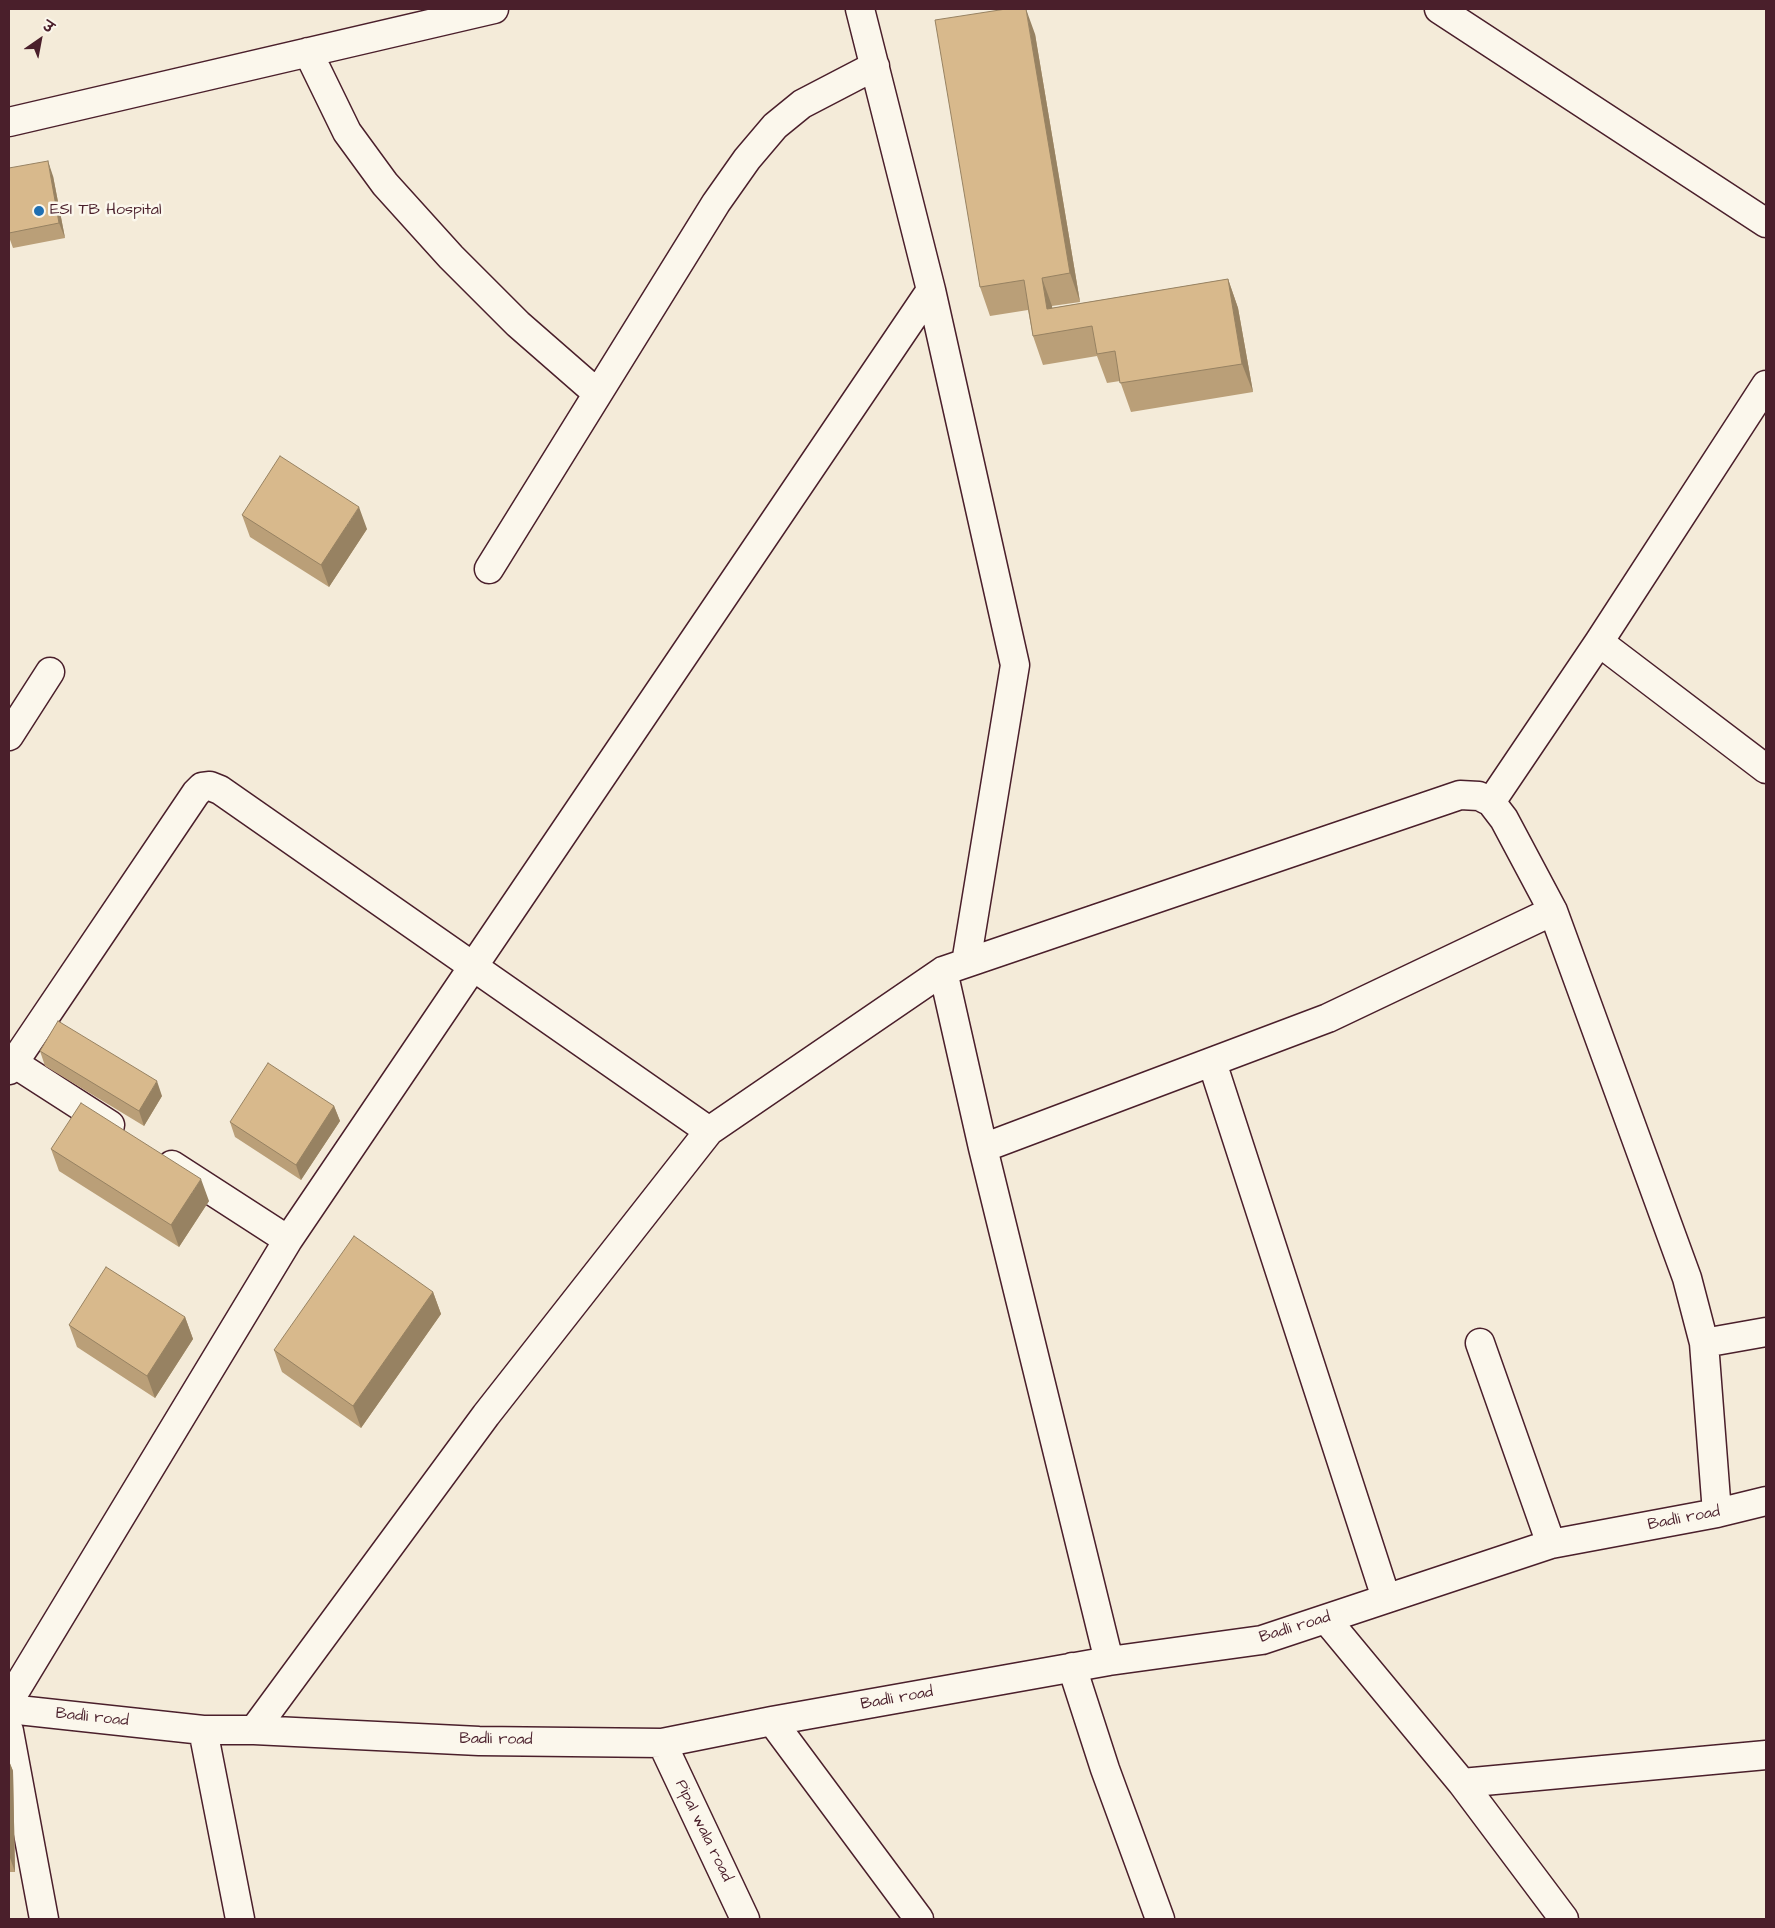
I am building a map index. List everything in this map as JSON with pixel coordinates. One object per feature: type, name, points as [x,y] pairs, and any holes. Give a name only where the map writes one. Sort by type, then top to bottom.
[{"type":"street","points":[[9,122],[494,9]]},
{"type":"street","points":[[860,9],[930,290],[1015,665],[954,967],[983,1148],[1108,1661]]},
{"type":"street","points":[[1440,9],[1766,223]]},
{"type":"street","points":[[308,52],[346,132],[385,184],[451,257],[518,324],[597,393]]},
{"type":"street","points":[[489,569],[716,203],[747,159],[775,126],[802,104],[875,66]]},
{"type":"street","points":[[9,1701],[288,1240],[930,290]]},
{"type":"street","points":[[1491,802],[1599,642],[1766,385]]},
{"type":"street","points":[[1599,642],[1766,769]]},
{"type":"street","points":[[9,736],[50,672]]},
{"type":"street","points":[[130,1138],[10,1064],[196,793],[202,787],[210,786],[220,790],[709,1131]]},
{"type":"street","points":[[254,1730],[486,1415],[709,1131],[954,967],[1460,795],[1479,796],[1491,802],[1504,819],[1553,911],[1686,1278],[1704,1344],[1717,1513]]},
{"type":"street","points":[[983,1148],[1328,1018],[1553,911]]},
{"type":"street","points":[[1212,1062],[1386,1598]]},
{"type":"street","points":[[155,1154],[288,1240]]},
{"type":"street","points":[[1704,1344],[1766,1332]]},
{"type":"street","points":[[1480,1343],[1551,1544]]},
{"type":"street","name":"Badli road","points":[[9,1709],[203,1730],[254,1730],[479,1741],[662,1743],[772,1721],[1108,1661],[1262,1640],[1551,1544],[1717,1513],[1766,1501]]},
{"type":"street","points":[[1326,1619],[1462,1783],[1564,1919]]},
{"type":"street","points":[[1072,1668],[1105,1769],[1160,1919]]},
{"type":"street","points":[[772,1721],[919,1919]]},
{"type":"street","points":[[203,1730],[240,1919]]},
{"type":"street","points":[[9,1731],[44,1919]]},
{"type":"street","name":"Pipal wala road","points":[[662,1743],[744,1919]]},
{"type":"street","points":[[1462,1783],[1766,1755]]},
{"type":"building","points":[[1006,9],[1026,9],[1070,273],[1042,278],[1047,309],[1228,279],[1242,364],[1120,383],[1115,351],[1097,354],[1092,326],[1033,336],[1024,280],[980,287],[935,20]]},
{"type":"building","points":[[48,161],[59,223],[9,233],[9,168]]},
{"type":"building","points":[[280,456],[359,507],[321,565],[242,515]]},
{"type":"building","points":[[58,1021],[157,1081],[139,1111],[40,1051]]},
{"type":"building","points":[[268,1063],[334,1106],[296,1165],[230,1122]]},
{"type":"building","points":[[81,1103],[201,1179],[171,1225],[51,1149]]},
{"type":"building","points":[[354,1236],[433,1292],[353,1406],[274,1350]]},
{"type":"building","points":[[106,1267],[185,1317],[147,1376],[69,1325]]},
{"type":"place","name":"ESI TB Hospital","points":[[39,211]]}]
